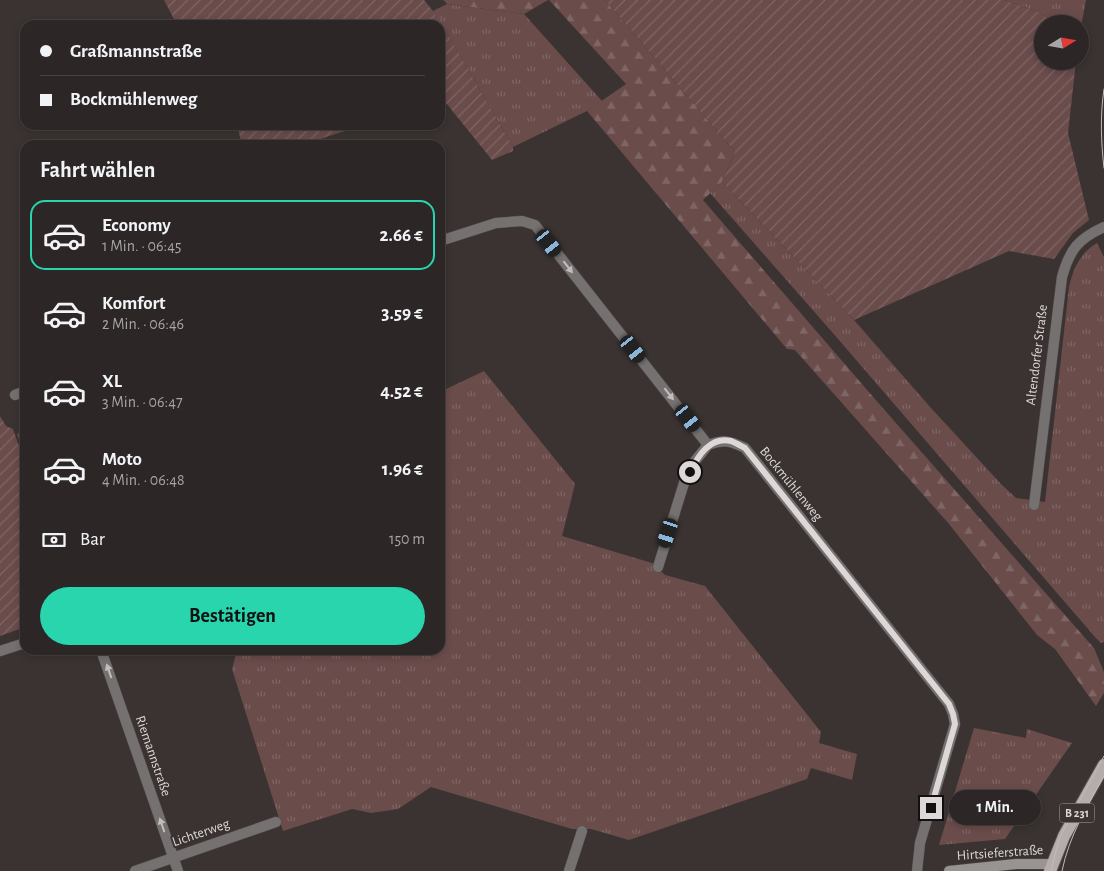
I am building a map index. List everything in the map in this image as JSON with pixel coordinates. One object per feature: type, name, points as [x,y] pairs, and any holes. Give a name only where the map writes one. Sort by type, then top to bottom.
[{"type":"main road","name":"B 231","points":[[1052,869],[1064,836],[1104,765]]},
{"type":"main road","name":"Hirtsieferstraße","points":[[949,871],[1016,864],[1052,869]]},
{"type":"street","points":[[445,240],[496,223],[522,221],[535,225],[708,445],[695,461],[684,483],[658,567]]},
{"type":"street","name":"Altendorfer Straße","points":[[1034,505],[1062,277],[1066,262],[1080,241],[1086,235],[1104,227]]},
{"type":"street","name":"Bockmühlenweg","points":[[708,445],[717,441],[724,441],[732,442],[745,448],[949,704],[955,724],[920,843],[916,871]]},
{"type":"street","points":[[0,651],[20,645]]},
{"type":"street","name":"Riemannstraße","points":[[103,655],[178,871]]},
{"type":"street","name":"Lichterweg","points":[[135,871],[276,822]]},
{"type":"street","points":[[569,871],[582,831]]},
{"type":"green space","points":[[164,0],[424,0],[439,20],[174,20]]},
{"type":"green space","points":[[443,0],[548,0],[524,14],[448,4]]},
{"type":"green space","points":[[549,0],[605,0],[735,152],[722,182],[703,200],[1094,648],[1104,672],[1104,693],[1096,706],[1055,649],[1037,635],[949,524],[795,350],[787,349],[587,111],[626,84]]},
{"type":"green space","points":[[605,0],[1004,0],[1044,15],[1034,15],[1034,70],[1075,70],[1068,133],[1089,220],[1073,233],[1054,259],[1009,251],[854,320],[722,182],[735,152]]},
{"type":"green space","points":[[1004,0],[1086,0],[1083,15],[1044,15]]},
{"type":"green space","points":[[447,4],[524,14],[602,101],[587,111],[513,147],[445,30],[445,20],[439,20],[433,11]]},
{"type":"green space","points":[[445,30],[513,147],[513,151],[492,160],[445,102]]},
{"type":"green space","points":[[238,130],[348,130],[317,140],[241,140]]},
{"type":"green space","points":[[722,182],[854,320],[931,408],[1016,498],[1045,502],[1069,287],[1078,262],[1097,243],[1104,257],[1104,642],[1101,643],[1095,637],[710,193]]},
{"type":"green space","points":[[484,371],[575,484],[562,536],[652,563],[665,575],[705,586],[821,732],[819,743],[857,754],[852,780],[811,768],[807,779],[629,840],[591,829],[572,829],[431,787],[398,809],[371,813],[352,809],[283,831],[232,669],[236,655],[445,655],[445,390]]},
{"type":"green space","points":[[0,416],[6,426],[13,429],[20,449],[20,629],[0,636]]},
{"type":"green space","points":[[974,728],[1026,738],[1027,729],[1072,743],[1005,839],[939,845]]},
{"type":"tram line","points":[[1104,89],[1101,129],[1104,168]]},
{"type":"tram line","points":[[1051,871],[1061,835],[1104,756]]},
{"type":"tram line","points":[[1062,871],[1074,834],[1104,776]]},
{"type":"route","points":[[690,472],[695,461],[708,445],[717,441],[732,442],[745,448],[949,704],[955,724],[931,808]]}]
